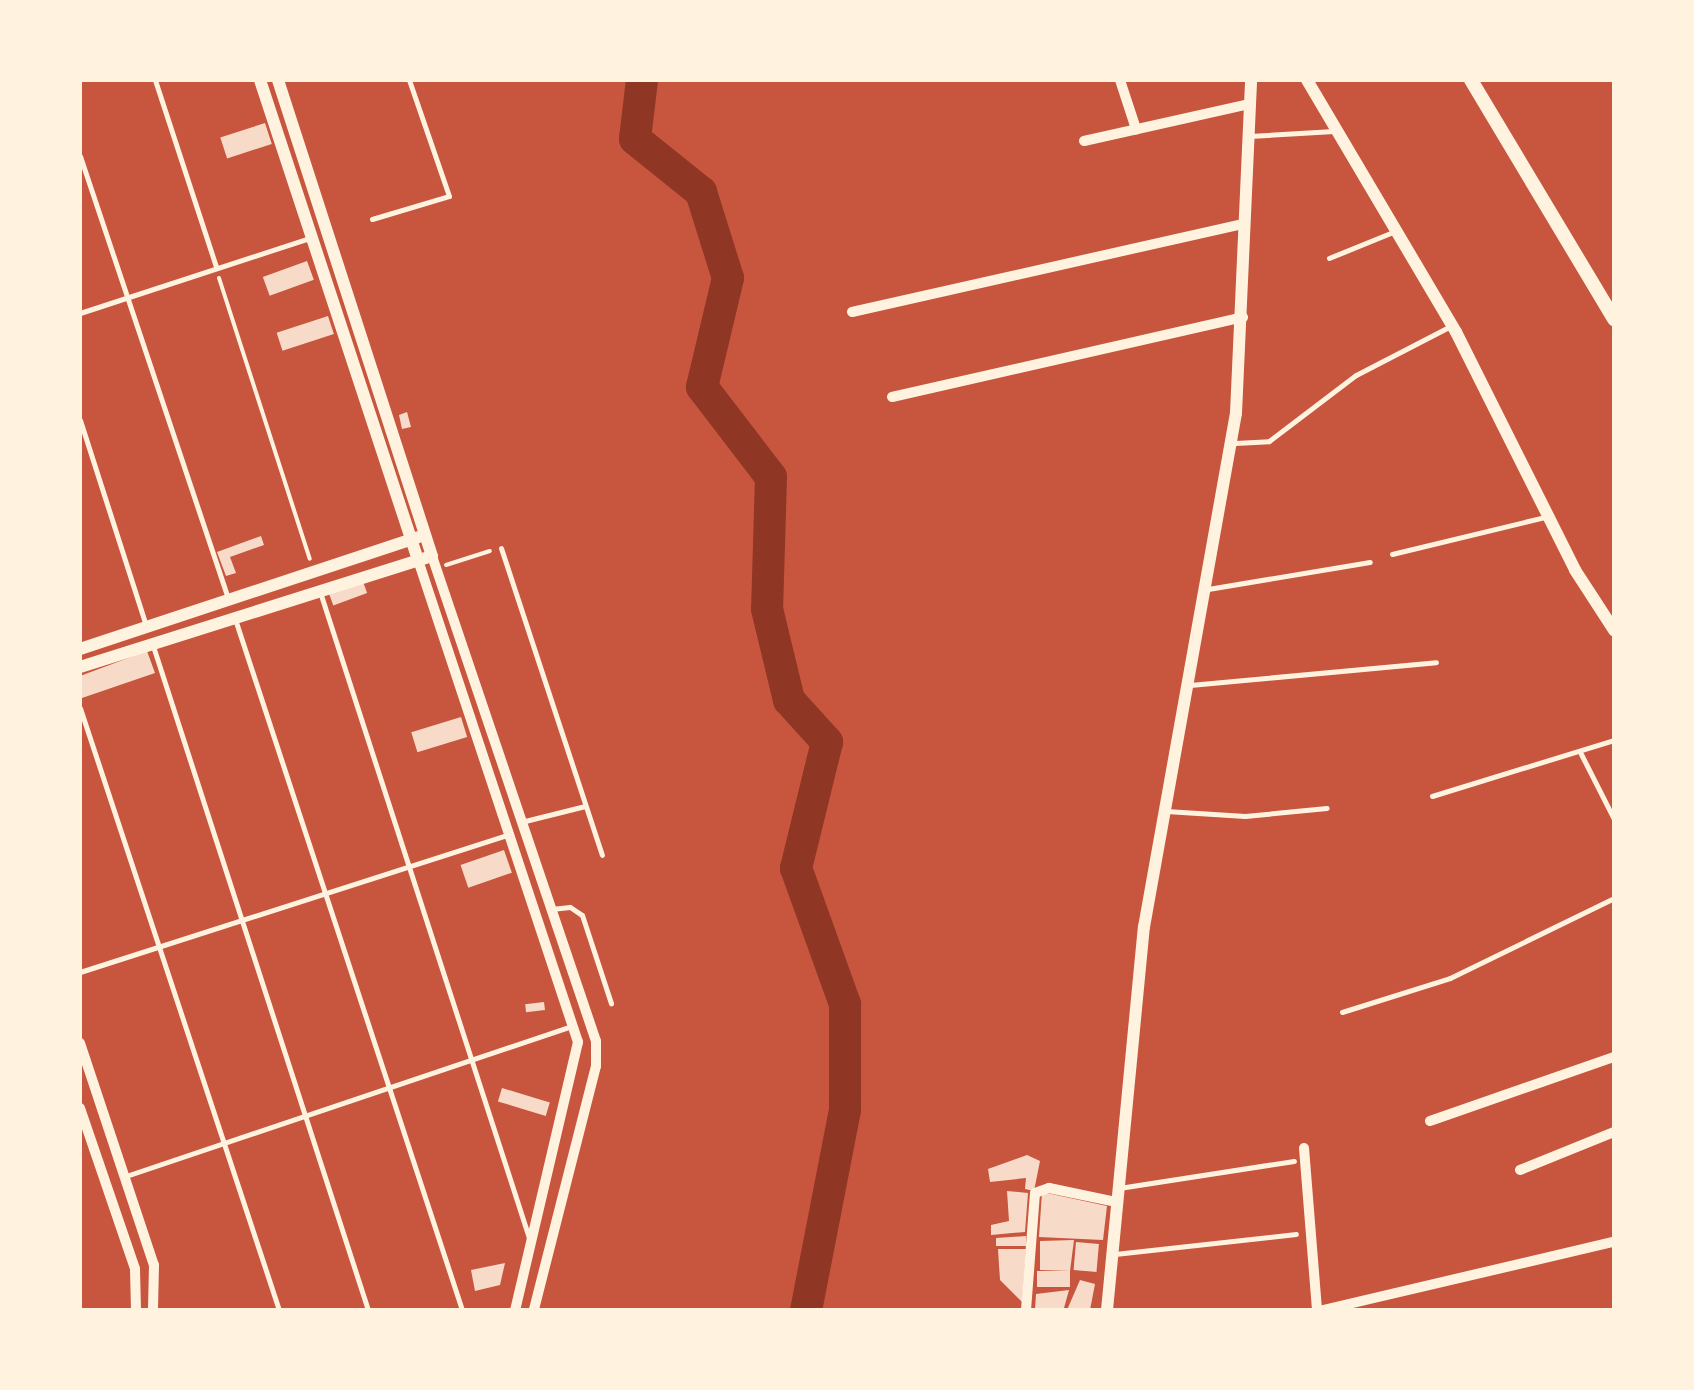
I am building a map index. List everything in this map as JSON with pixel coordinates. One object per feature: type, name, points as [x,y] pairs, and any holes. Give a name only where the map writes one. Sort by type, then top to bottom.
[{"type":"main road","points":[[1472,80],[1614,319]]},
{"type":"street","points":[[260,80],[574,1025],[576,1065],[515,1310]]},
{"type":"street","points":[[278,80],[597,1053],[534,1310]]},
{"type":"street","points":[[1120,80],[1136,130]]},
{"type":"street","points":[[1107,1310],[1144,927],[1232,442],[1242,317],[1242,224],[1251,80]]},
{"type":"street","points":[[1307,80],[1452,326],[1548,516],[1614,630]]},
{"type":"street","points":[[1084,141],[1250,104]]},
{"type":"street","points":[[852,312],[1242,224]]},
{"type":"street","points":[[892,397],[1242,317]]},
{"type":"street","points":[[80,649],[426,536]]},
{"type":"street","points":[[80,668],[319,589],[418,560],[435,562]]},
{"type":"street","points":[[520,867],[536,863]]},
{"type":"street","points":[[80,1043],[154,1265],[158,1308]]},
{"type":"street","points":[[1430,1121],[1614,1057]]},
{"type":"street","points":[[80,1108],[135,1269],[136,1310]]},
{"type":"street","points":[[1520,1170],[1614,1132]]},
{"type":"street","points":[[1304,1148],[1320,1310],[1614,1242]]},
{"type":"street","points":[[1026,1310],[1035,1193],[1048,1188],[1117,1195]]},
{"type":"lane","points":[[155,80],[216,268]]},
{"type":"lane","points":[[372,219],[448,196],[409,80]]},
{"type":"lane","points":[[1248,136],[1337,130]]},
{"type":"lane","points":[[80,156],[228,598]]},
{"type":"lane","points":[[1329,258],[1396,231]]},
{"type":"lane","points":[[80,313],[310,238]]},
{"type":"lane","points":[[1232,442],[1269,441],[1356,375],[1452,326]]},
{"type":"lane","points":[[80,420],[146,625]]},
{"type":"lane","points":[[1392,554],[1548,516]]},
{"type":"lane","points":[[501,548],[602,855]]},
{"type":"lane","points":[[1208,589],[1370,562]]},
{"type":"lane","points":[[319,589],[412,865],[532,1246]]},
{"type":"lane","points":[[234,616],[462,1310]]},
{"type":"lane","points":[[152,643],[368,1310]]},
{"type":"lane","points":[[1190,685],[1436,662]]},
{"type":"lane","points":[[80,708],[279,1310]]},
{"type":"lane","points":[[1432,796],[1581,754],[1614,740]]},
{"type":"lane","points":[[1581,754],[1614,819]]},
{"type":"lane","points":[[522,822],[585,806]]},
{"type":"lane","points":[[1164,811],[1246,816],[1328,808]]},
{"type":"lane","points":[[80,972],[510,834]]},
{"type":"lane","points":[[1342,1012],[1450,978],[1614,898]]},
{"type":"lane","points":[[552,908],[570,907],[582,915],[611,1002]]},
{"type":"lane","points":[[125,1176],[574,1025]]},
{"type":"lane","points":[[1117,1195],[1294,1161]]},
{"type":"lane","points":[[1112,1254],[1296,1234]]},
{"type":"path","points":[[216,268],[314,570]]},
{"type":"path","points":[[435,562],[501,548]]},
{"type":"building","points":[[265,123],[272,144],[227,158],[220,138]]},
{"type":"building","points":[[307,261],[314,280],[270,296],[263,277]]},
{"type":"building","points":[[328,316],[334,334],[283,351],[277,333]]},
{"type":"building","points":[[407,412],[411,427],[402,429],[399,415]]},
{"type":"building","points":[[261,536],[264,545],[230,557],[236,573],[226,576],[217,552]]},
{"type":"building","points":[[362,579],[367,593],[333,605],[328,591]]},
{"type":"building","points":[[147,651],[155,673],[82,698],[80,676]]},
{"type":"building","points":[[461,717],[467,737],[417,752],[411,732]]},
{"type":"building","points":[[504,850],[512,873],[468,888],[461,865]]},
{"type":"building","points":[[544,1002],[545,1010],[526,1012],[525,1004]]},
{"type":"building","points":[[502,1088],[550,1103],[546,1116],[498,1101]]},
{"type":"building","points":[[1027,1155],[1040,1161],[1034,1191],[1025,1189],[1026,1178],[990,1182],[988,1169]]},
{"type":"building","points":[[1007,1191],[1028,1193],[1025,1232],[991,1235],[991,1225],[1009,1221]]},
{"type":"building","points":[[1042,1192],[1107,1206],[1103,1240],[1039,1237]]},
{"type":"building","points":[[1026,1236],[1026,1246],[996,1246],[996,1238]]},
{"type":"building","points":[[1074,1240],[1070,1271],[1040,1270],[1040,1241]]},
{"type":"building","points":[[1076,1242],[1099,1244],[1096,1272],[1074,1270]]},
{"type":"building","points":[[998,1249],[1026,1249],[1022,1302],[1000,1280]]},
{"type":"building","points":[[505,1263],[500,1285],[475,1291],[471,1270]]},
{"type":"building","points":[[1037,1271],[1070,1271],[1070,1287],[1037,1287]]},
{"type":"building","points":[[1080,1280],[1095,1284],[1090,1310],[1067,1310]]},
{"type":"building","points":[[1069,1290],[1064,1308],[1035,1310],[1036,1294]]},
{"type":"waterway","points":[[642,80],[635,139],[701,192],[728,278],[702,387],[771,477],[767,609],[789,700],[827,742],[796,868],[845,1004],[845,1110],[806,1310]]}]
